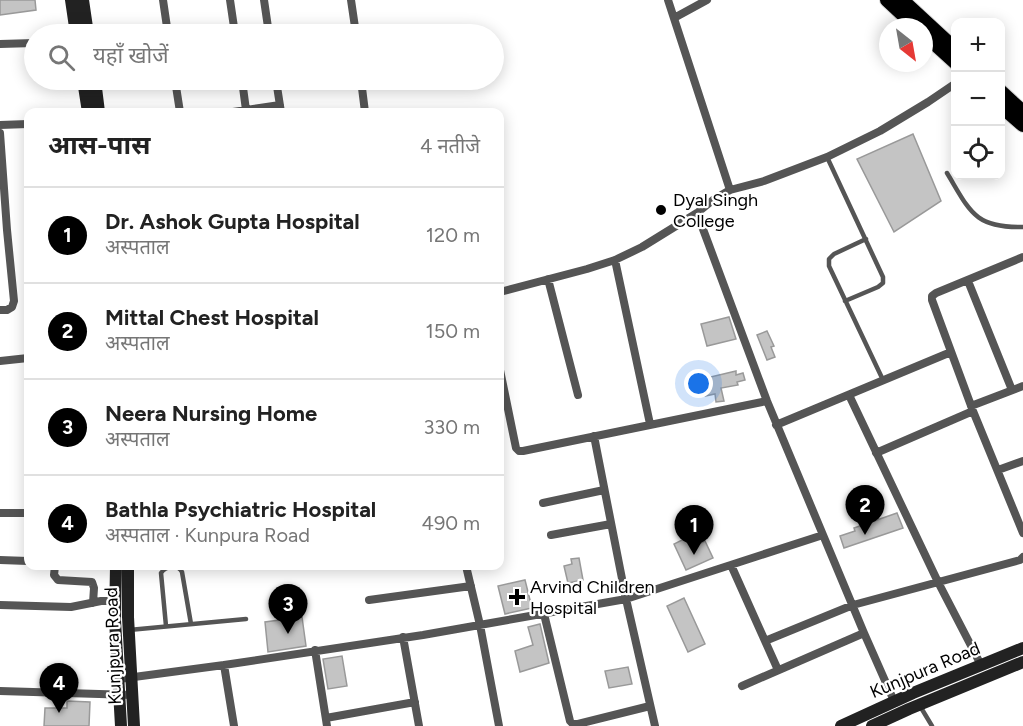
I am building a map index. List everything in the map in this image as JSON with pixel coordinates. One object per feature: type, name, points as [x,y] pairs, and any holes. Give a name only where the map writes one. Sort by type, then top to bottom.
[{"type":"main road","points":[[887,0],[905,7],[951,46]]},
{"type":"main road","points":[[933,42],[951,58]]},
{"type":"main road","points":[[1005,96],[1023,112]]},
{"type":"main road","points":[[1005,109],[1023,125]]},
{"type":"street","points":[[71,0],[75,24]]},
{"type":"street","points":[[83,0],[87,24]]},
{"type":"street","points":[[165,0],[167,24]]},
{"type":"street","points":[[230,0],[234,24]]},
{"type":"street","points":[[264,0],[268,24]]},
{"type":"street","points":[[351,0],[355,24]]},
{"type":"street","points":[[668,0],[730,190]]},
{"type":"street","points":[[674,18],[707,0]]},
{"type":"street","points":[[0,44],[24,43]]},
{"type":"street","points":[[504,291],[615,260],[642,247],[730,190],[827,158],[880,131],[951,86]]},
{"type":"street","points":[[85,90],[87,108]]},
{"type":"street","points":[[96,90],[98,108]]},
{"type":"street","points":[[177,90],[179,108]]},
{"type":"street","points":[[243,90],[246,108]]},
{"type":"street","points":[[278,90],[281,108]]},
{"type":"street","points":[[362,90],[364,108]]},
{"type":"street","points":[[0,125],[24,124]]},
{"type":"street","points":[[0,133],[3,230],[14,301],[12,307],[0,310]]},
{"type":"street","points":[[697,213],[767,401],[864,633],[888,714]]},
{"type":"street","points":[[1023,257],[932,296],[972,409],[1023,533]]},
{"type":"street","points":[[615,260],[650,424]]},
{"type":"street","points":[[548,279],[578,395]]},
{"type":"street","points":[[968,281],[1012,390]]},
{"type":"street","points":[[777,424],[951,352]]},
{"type":"street","points":[[0,361],[24,358]]},
{"type":"street","points":[[876,453],[1023,386]]},
{"type":"street","points":[[504,390],[516,448],[519,451],[767,401]]},
{"type":"street","points":[[849,395],[938,582],[981,665]]},
{"type":"street","points":[[594,436],[626,599],[655,726]]},
{"type":"street","points":[[998,470],[1023,461]]},
{"type":"street","points":[[543,503],[604,490]]},
{"type":"street","points":[[0,513],[24,513]]},
{"type":"street","points":[[550,535],[611,524]]},
{"type":"street","points":[[125,678],[480,625],[626,599],[823,535]]},
{"type":"street","points":[[765,641],[853,605],[1020,560],[1023,557]]},
{"type":"street","points":[[0,560],[24,561]]},
{"type":"street","points":[[731,565],[778,670]]},
{"type":"street","points":[[55,570],[54,575],[58,580],[92,582],[93,603]]},
{"type":"street","points":[[116,570],[116,602],[122,631]]},
{"type":"street","name":"Kunjpura Road","points":[[128,570],[122,631],[126,695],[134,726]]},
{"type":"street","points":[[467,570],[480,625],[498,726]]},
{"type":"street","points":[[369,600],[471,586]]},
{"type":"street","points":[[0,606],[71,607],[107,601],[116,602]]},
{"type":"street","points":[[544,614],[570,721],[573,724],[650,706]]},
{"type":"street","points":[[742,686],[864,633]]},
{"type":"street","points":[[403,637],[419,726]]},
{"type":"street","name":"Kunjpura Road","points":[[872,726],[913,693],[1023,648]]},
{"type":"street","points":[[315,650],[326,722],[415,702]]},
{"type":"street","name":"Kunjpura Road","points":[[841,726],[919,705],[1023,662]]},
{"type":"street","points":[[224,665],[234,726]]},
{"type":"street","points":[[0,691],[126,695],[121,726]]},
{"type":"lane","points":[[827,158],[866,239],[883,283],[845,301]]},
{"type":"lane","points":[[947,173],[970,211],[979,219],[989,224],[1023,227]]},
{"type":"lane","points":[[866,239],[834,254],[829,259],[829,266],[884,380]]},
{"type":"lane","points":[[164,570],[161,573],[166,626]]},
{"type":"lane","points":[[180,570],[192,624]]},
{"type":"lane","points":[[122,631],[246,618]]},
{"type":"lane","points":[[913,693],[932,726]]},
{"type":"building","points":[[0,0],[35,0],[36,10],[0,15]]},
{"type":"building","points":[[913,134],[941,201],[894,232],[857,159]]},
{"type":"building","points":[[729,317],[736,339],[707,346],[701,324]]},
{"type":"building","points":[[767,331],[774,346],[771,347],[775,357],[767,360],[757,335]]},
{"type":"building","points":[[736,371],[736,375],[743,373],[745,380],[737,382],[738,385],[721,388],[724,401],[716,402],[715,394],[705,396],[702,379]]},
{"type":"building","points":[[897,513],[903,528],[844,548],[840,536],[855,531],[854,528]]},
{"type":"building","points":[[688,537],[693,547],[705,541],[713,558],[686,570],[674,544]]},
{"type":"building","points":[[579,558],[583,580],[568,583],[564,566],[572,564],[571,559]]},
{"type":"building","points":[[525,580],[532,608],[505,614],[498,586]]},
{"type":"building","points":[[684,598],[705,644],[688,652],[667,606]]},
{"type":"building","points":[[302,617],[306,646],[268,652],[265,622]]},
{"type":"building","points":[[540,624],[549,663],[520,672],[515,651],[533,645],[528,627]]},
{"type":"building","points":[[342,656],[347,686],[328,689],[323,659]]},
{"type":"building","points":[[628,667],[632,684],[609,688],[605,671]]},
{"type":"building","points":[[67,701],[90,702],[89,726],[44,726],[45,708],[67,708]]},
{"type":"place","name":"Dyal Singh College","points":[[661,210]]},
{"type":"place","name":"Mittal Chest Hospital","points":[[865,535]]},
{"type":"place","name":"Dr. Ashok Gupta Hospital","points":[[694,555]]},
{"type":"place","name":"Arvind Children Hospital","points":[[517,597]]},
{"type":"place","name":"Neera Nursing Home","points":[[288,634]]},
{"type":"place","name":"Bathla Psychiatric Hospital","points":[[59,713]]}]
